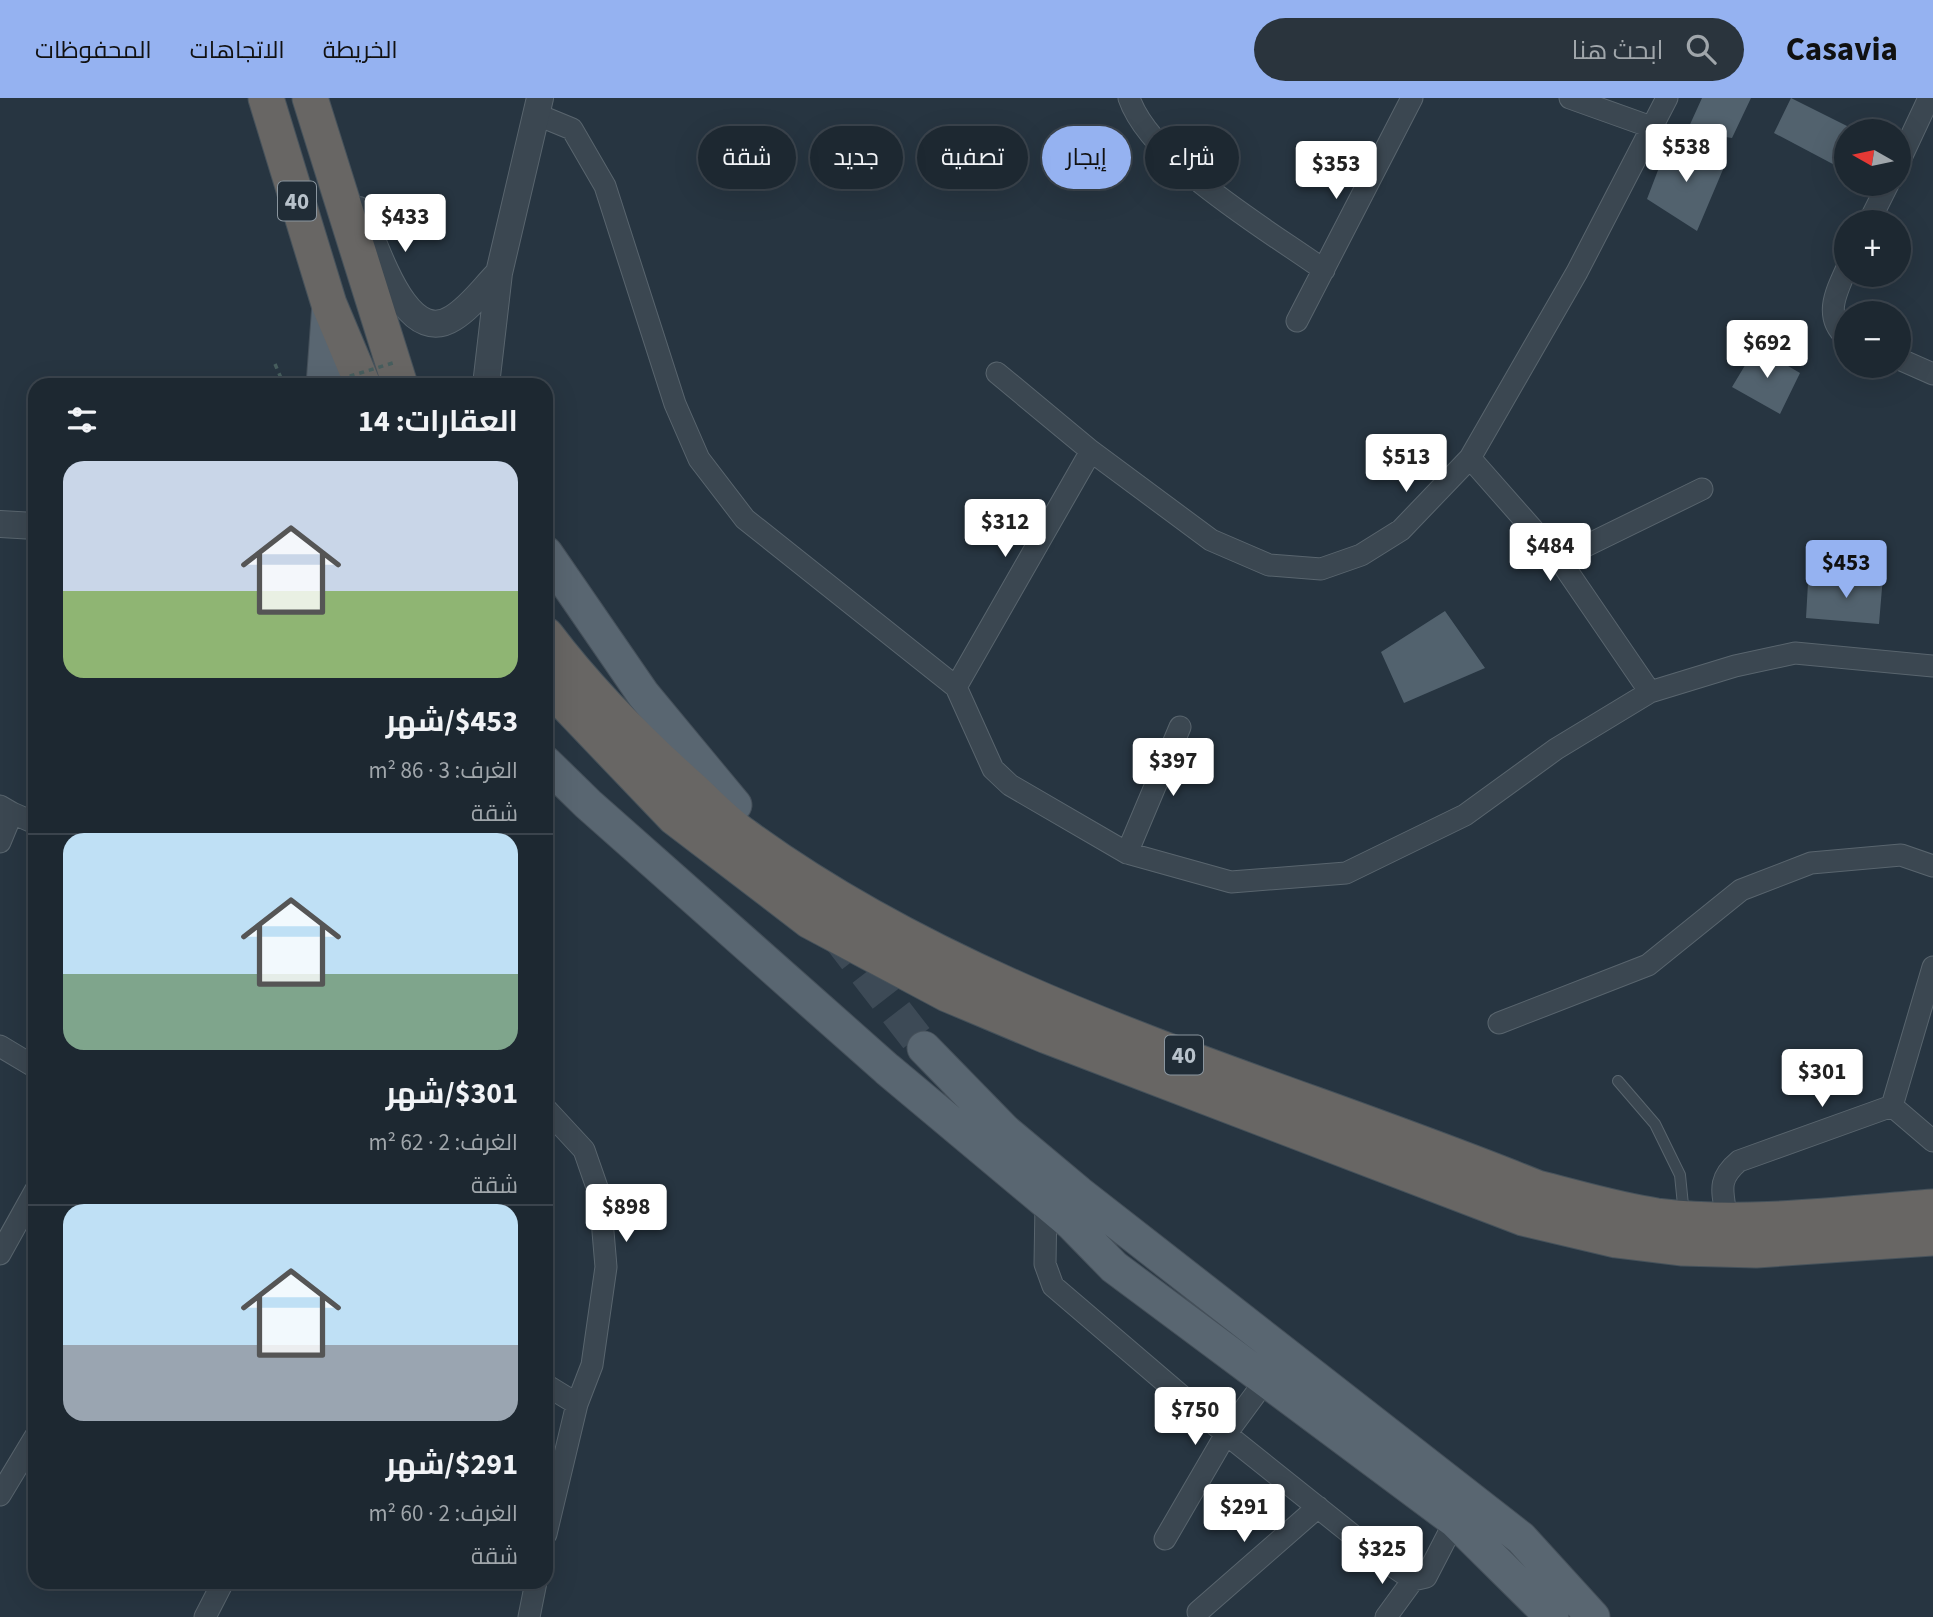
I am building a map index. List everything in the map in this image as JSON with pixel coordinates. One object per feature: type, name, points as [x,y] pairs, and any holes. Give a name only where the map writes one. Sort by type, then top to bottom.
[{"type":"highway","name":"40","points":[[266,98],[329,304],[360,378]]},
{"type":"highway","name":"40","points":[[310,98],[383,329],[405,377]]},
{"type":"highway","name":"40","points":[[553,644],[578,677],[629,730],[742,834],[863,912],[965,964],[1078,1015],[1537,1188],[1600,1205],[1727,1220],[1933,1207]]},
{"type":"highway","name":"40","points":[[553,690],[674,817],[810,921],[947,994],[1047,1036],[1523,1218],[1616,1240],[1681,1248],[1756,1250],[1933,1238]]},
{"type":"main road","points":[[323,378],[329,304]]},
{"type":"main road","points":[[553,564],[643,694],[735,805]]},
{"type":"main road","points":[[553,770],[887,1069],[966,1132],[1071,1223],[1114,1267],[1455,1521],[1552,1617]]},
{"type":"main road","points":[[924,1048],[1005,1131],[1079,1193],[1521,1538],[1593,1617]]},
{"type":"street","points":[[1129,98],[1134,112],[1154,142],[1219,195],[1324,270]]},
{"type":"street","points":[[1297,321],[1412,98]]},
{"type":"street","points":[[1570,98],[1654,128]]},
{"type":"street","points":[[997,373],[1091,451],[1211,540],[1269,565],[1321,569],[1361,555],[1401,530],[1470,458],[1577,272],[1668,98]]},
{"type":"street","points":[[1911,137],[1930,98]]},
{"type":"street","points":[[487,378],[499,273],[514,200],[539,107],[572,129],[607,190],[675,404],[699,459],[745,519],[956,687],[993,769],[1010,785],[1126,853],[1231,882],[1346,873],[1465,815],[1556,749],[1650,692],[1735,666],[1795,653],[1933,666]]},
{"type":"street","points":[[331,158],[362,215],[393,288],[407,309],[419,318],[437,323],[450,320],[466,309],[499,273]]},
{"type":"street","points":[[1834,319],[1834,296],[1838,287]]},
{"type":"street","points":[[1911,364],[1933,374]]},
{"type":"street","points":[[956,687],[1091,451]]},
{"type":"street","points":[[1470,458],[1559,559],[1650,692]]},
{"type":"street","points":[[1559,559],[1702,489]]},
{"type":"street","points":[[0,524],[28,526]]},
{"type":"street","points":[[1126,853],[1180,727]]},
{"type":"street","points":[[0,842],[6,809],[28,820]]},
{"type":"street","points":[[1499,1023],[1648,965],[1741,890],[1811,863],[1900,855],[1933,866]]},
{"type":"street","points":[[1892,1106],[1933,967]]},
{"type":"street","points":[[0,1046],[28,1064]]},
{"type":"street","points":[[1892,1106],[1933,1141]]},
{"type":"street","points":[[1727,1220],[1722,1186],[1726,1172],[1739,1161],[1892,1106]]},
{"type":"street","points":[[553,1117],[584,1150],[600,1196],[607,1266],[592,1364],[577,1404],[553,1505]]},
{"type":"street","points":[[1046,1203],[1045,1264],[1054,1286],[1226,1434],[1413,1580]]},
{"type":"street","points":[[0,1254],[28,1204]]},
{"type":"street","points":[[1165,1539],[1226,1434],[1265,1381]]},
{"type":"street","points":[[553,1389],[577,1404]]},
{"type":"street","points":[[0,1495],[28,1449]]},
{"type":"street","points":[[1198,1612],[1318,1507]]},
{"type":"street","points":[[1386,1617],[1413,1580],[1426,1577],[1455,1521]]},
{"type":"street","points":[[205,1617],[219,1589]]},
{"type":"street","points":[[529,1617],[535,1589]]},
{"type":"lane","points":[[1618,1082],[1655,1124],[1680,1175],[1685,1217]]},
{"type":"path","points":[[275,364],[281,378]]},
{"type":"building","points":[[1702,98],[1751,98],[1732,138],[1687,131]]},
{"type":"building","points":[[1791,98],[1834,120],[1834,165],[1774,133]]},
{"type":"building","points":[[1668,144],[1727,160],[1697,231],[1647,199]]},
{"type":"building","points":[[1756,347],[1800,373],[1780,414],[1732,387]]},
{"type":"building","points":[[1883,576],[1879,624],[1806,618],[1808,583]]},
{"type":"building","points":[[1445,611],[1485,668],[1404,703],[1381,652]]},
{"type":"tunnel","points":[[835,933],[924,1048]]}]
